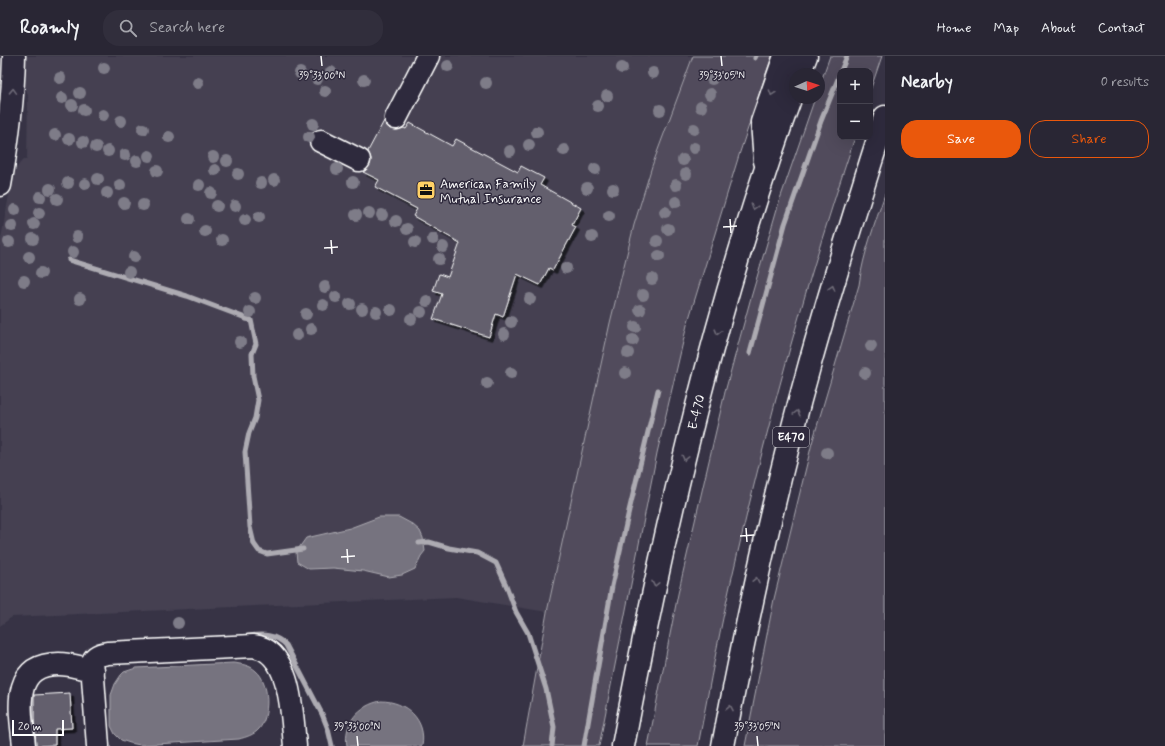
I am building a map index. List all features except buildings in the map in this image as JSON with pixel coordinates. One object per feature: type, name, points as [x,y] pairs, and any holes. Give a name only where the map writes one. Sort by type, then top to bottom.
[{"type":"main road","points":[[0,185],[10,128],[14,56]]},
{"type":"main road","points":[[396,118],[428,56]]},
{"type":"main road","points":[[766,170],[762,122],[785,56]]},
{"type":"main road","points":[[801,68],[806,56]]},
{"type":"main road","name":"E-470","points":[[624,746],[658,573],[688,445],[730,286],[766,170],[789,103]]},
{"type":"main road","name":"E470","points":[[723,746],[758,575],[800,401],[842,252],[883,125]]},
{"type":"main road","points":[[321,141],[359,160]]},
{"type":"main road","points":[[98,746],[93,670],[94,659],[104,653],[244,647],[261,648],[272,655],[277,662],[286,681],[291,699],[295,746]]},
{"type":"main road","points":[[24,746],[20,698],[22,687],[26,679],[39,667],[49,664],[60,664],[93,670]]},
{"type":"shaded area","points":[[24,56],[693,56],[652,166],[634,225],[610,323],[547,612],[456,597],[12,617],[0,626],[0,244],[13,173],[20,163],[27,158],[28,95],[24,84]]},
{"type":"shaded area","points":[[693,56],[772,56],[740,152],[687,325],[657,453],[599,746],[523,746],[547,612],[610,323],[634,225],[652,166]]},
{"type":"shaded area","points":[[830,56],[882,56],[873,82],[873,68],[837,68],[837,140],[854,140],[805,294],[762,453],[725,606],[698,746],[648,746],[678,594],[725,392],[779,202],[813,104],[825,104],[825,70]]},
{"type":"shaded area","points":[[885,194],[885,746],[745,746],[774,599],[812,443],[859,285],[866,250]]},
{"type":"shaded area","points":[[379,517],[399,517],[412,524],[420,531],[423,538],[425,551],[415,569],[402,575],[389,577],[363,571],[333,568],[309,569],[297,562],[296,552],[306,538],[350,528]]},
{"type":"shaded area","points":[[233,663],[251,667],[261,676],[264,683],[267,708],[263,724],[255,733],[239,739],[140,745],[121,740],[115,734],[111,726],[111,695],[115,684],[124,672],[136,668]]},
{"type":"shaded area","points":[[381,701],[399,704],[413,714],[418,720],[421,728],[423,737],[422,746],[347,746],[346,738],[350,723],[354,716],[366,706]]},
{"type":"waterway","points":[[842,68],[847,56]]},
{"type":"waterway","points":[[750,353],[785,224],[821,121],[837,81]]},
{"type":"waterway","points":[[69,260],[187,296],[251,320],[256,344],[252,354],[253,376],[258,400],[255,418],[249,433],[245,452],[250,527],[254,544],[259,551],[267,554],[303,549]]},
{"type":"waterway","points":[[584,746],[612,586],[658,390]]},
{"type":"waterway","points":[[419,543],[429,542],[449,548],[477,553],[496,563],[516,612],[528,633],[546,689],[554,727],[552,746]]},
{"type":"waterway","points":[[248,636],[259,635],[273,637],[282,641],[286,645],[322,714],[328,729],[332,746]]},
{"type":"place","name":"American Family Mutual Insurance","points":[[426,190]]}]
